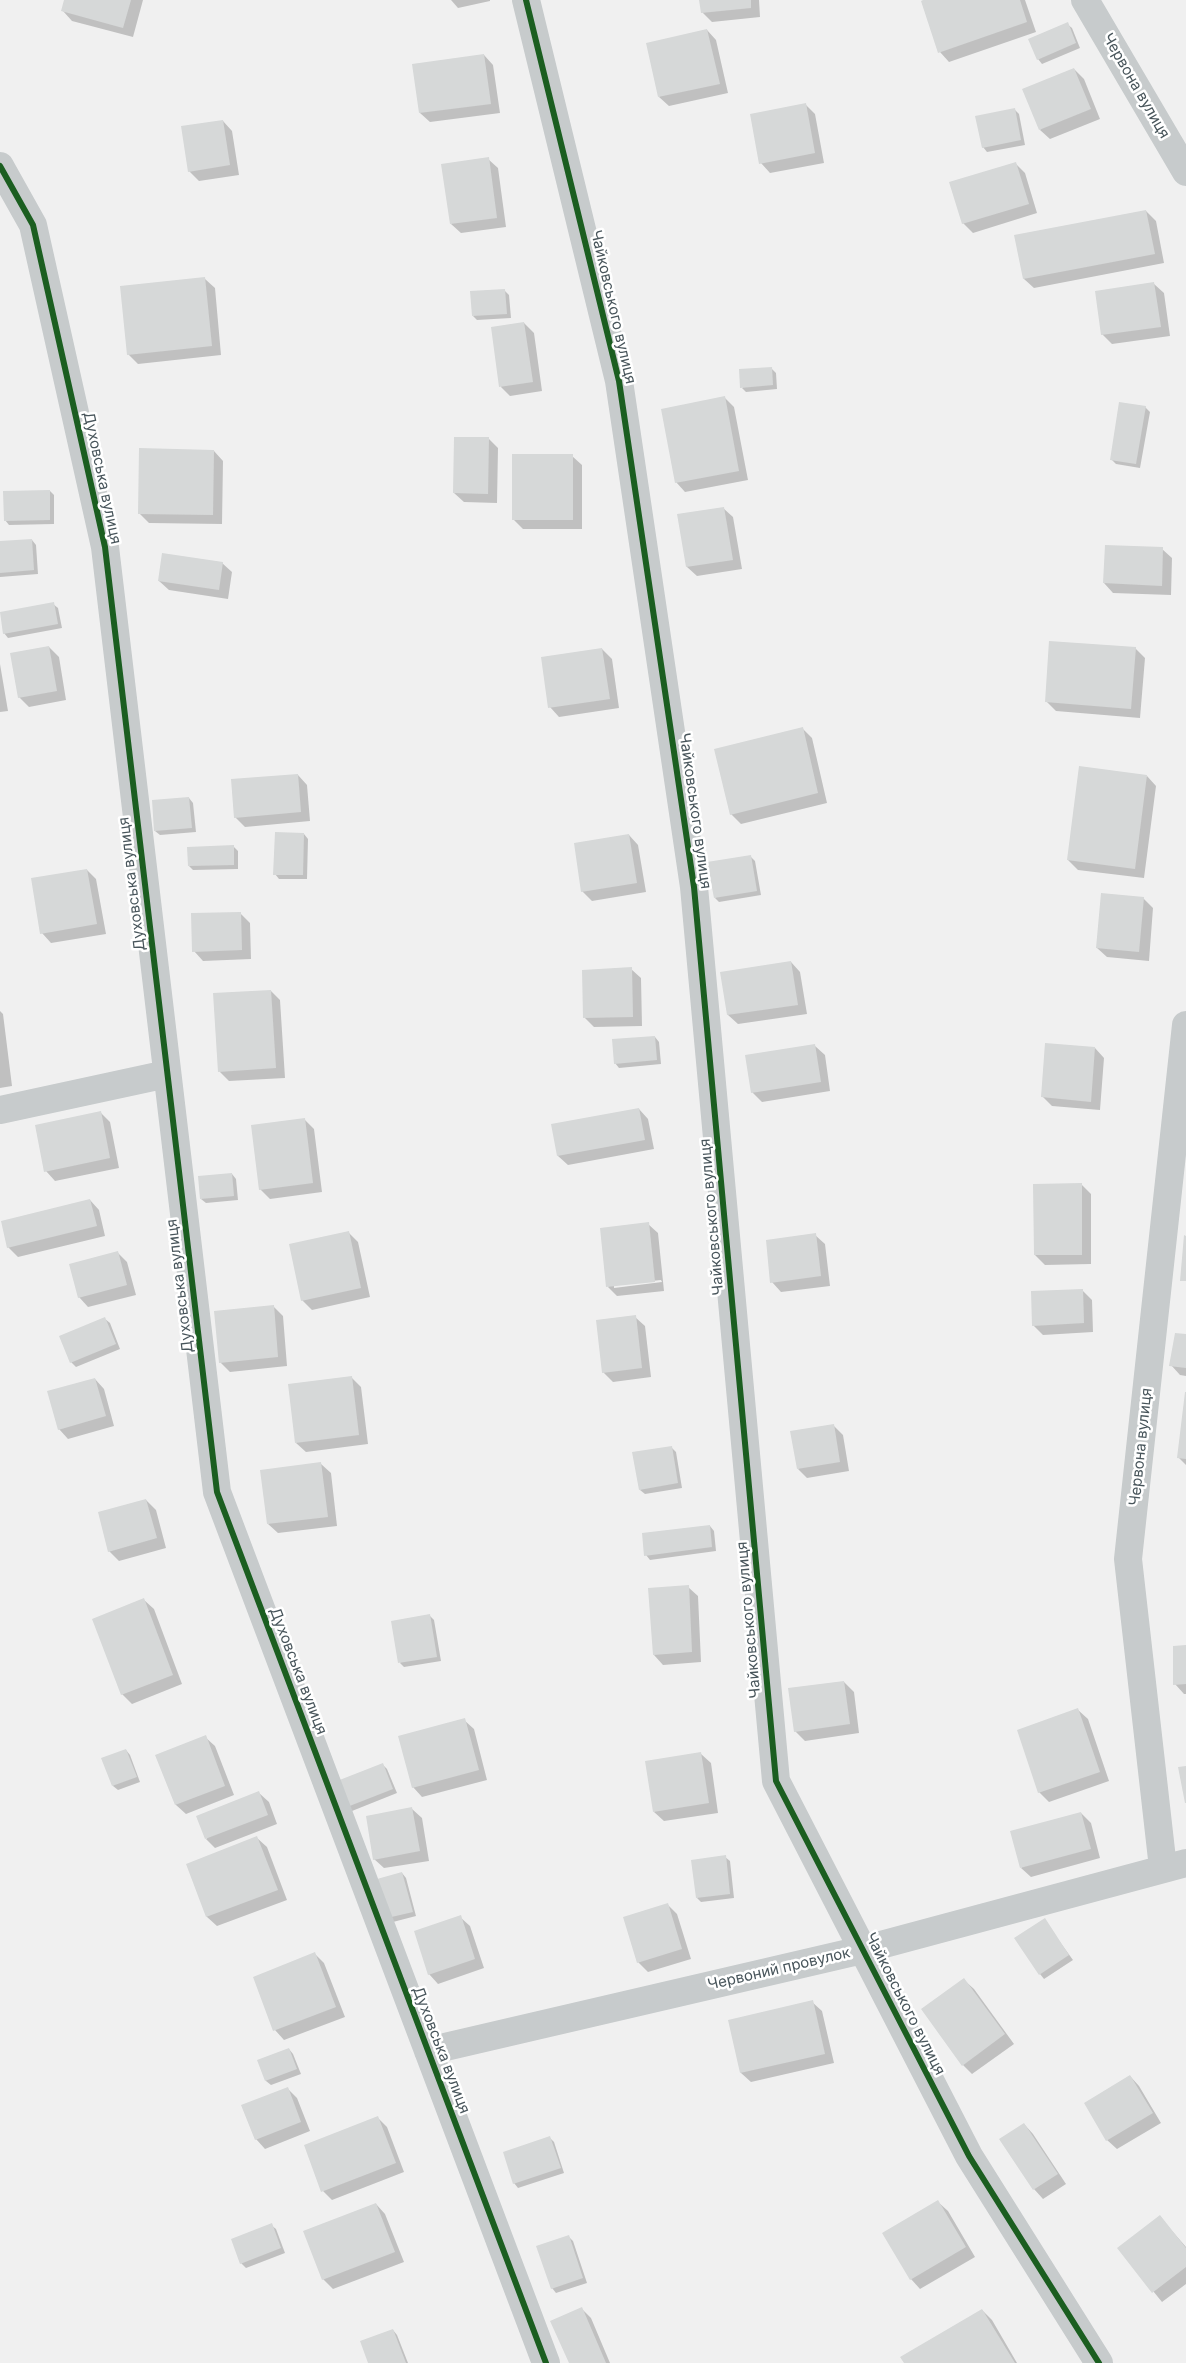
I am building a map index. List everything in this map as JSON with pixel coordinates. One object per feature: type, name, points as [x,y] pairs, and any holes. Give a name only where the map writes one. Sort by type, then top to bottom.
[{"type":"street","name":"Чайковського вулиця","points":[[526,0],[619,381],[694,887],[776,1781],[969,2156],[1099,2363]]},
{"type":"street","name":"Червона вулиця","points":[[1085,0],[1186,172]]},
{"type":"street","name":"Духовська вулиця","points":[[0,166],[33,225],[105,547],[217,1492],[546,2363]]},
{"type":"street","name":"Червона вулиця","points":[[1175,1866],[1128,1559],[1186,1025]]},
{"type":"street","points":[[0,1110],[167,1074]]},
{"type":"street","name":"Червоний провулок","points":[[428,2051],[862,1950],[1175,1866]]},
{"type":"building","points":[[64,0],[131,0],[123,28],[61,11]]},
{"type":"building","points":[[699,0],[751,0],[751,8],[701,13]]},
{"type":"building","points":[[1020,0],[1027,22],[938,53],[921,1]]},
{"type":"building","points":[[1068,22],[1076,43],[1037,60],[1028,39]]},
{"type":"building","points":[[707,29],[720,84],[658,97],[646,43]]},
{"type":"building","points":[[484,54],[491,104],[419,113],[412,64]]},
{"type":"building","points":[[1074,68],[1091,109],[1039,130],[1022,89]]},
{"type":"building","points":[[806,103],[815,153],[759,164],[750,114]]},
{"type":"building","points":[[1015,108],[1021,140],[982,148],[975,116]]},
{"type":"building","points":[[223,120],[230,165],[188,172],[181,126]]},
{"type":"building","points":[[489,157],[497,218],[450,224],[441,164]]},
{"type":"building","points":[[1016,162],[1029,204],[962,224],[949,182]]},
{"type":"building","points":[[1146,210],[1155,254],[1023,279],[1014,235]]},
{"type":"building","points":[[205,277],[212,346],[127,355],[120,286]]},
{"type":"building","points":[[1154,282],[1161,327],[1101,335],[1095,291]]},
{"type":"building","points":[[505,289],[507,314],[472,316],[470,291]]},
{"type":"building","points":[[524,322],[533,382],[499,387],[491,327]]},
{"type":"building","points":[[772,367],[773,385],[740,388],[739,369]]},
{"type":"building","points":[[725,396],[739,471],[675,483],[661,409]]},
{"type":"building","points":[[1119,402],[1146,406],[1136,464],[1110,460]]},
{"type":"building","points":[[454,437],[489,437],[488,494],[453,493]]},
{"type":"building","points":[[139,448],[214,450],[213,515],[138,514]]},
{"type":"building","points":[[512,454],[573,454],[573,520],[512,520]]},
{"type":"building","points":[[50,490],[50,520],[4,521],[3,491]]},
{"type":"building","points":[[724,507],[733,560],[686,567],[677,514]]},
{"type":"building","points":[[32,539],[34,570],[0,573],[0,541]]},
{"type":"building","points":[[1105,545],[1163,547],[1162,586],[1103,583]]},
{"type":"building","points":[[162,553],[223,562],[219,590],[158,581]]},
{"type":"building","points":[[54,602],[58,624],[3,634],[0,612]]},
{"type":"building","points":[[1049,641],[1136,647],[1131,709],[1045,702]]},
{"type":"building","points":[[49,646],[57,691],[18,698],[10,653]]},
{"type":"building","points":[[602,648],[610,699],[548,708],[541,657]]},
{"type":"building","points":[[803,727],[818,793],[730,815],[714,749]]},
{"type":"building","points":[[1079,766],[1147,775],[1135,869],[1067,860]]},
{"type":"building","points":[[298,774],[301,812],[234,818],[231,779]]},
{"type":"building","points":[[189,797],[192,828],[154,831],[152,800]]},
{"type":"building","points":[[275,832],[304,833],[303,875],[273,875]]},
{"type":"building","points":[[629,834],[637,883],[581,892],[574,843]]},
{"type":"building","points":[[234,845],[234,865],[188,866],[187,847]]},
{"type":"building","points":[[751,855],[757,891],[714,898],[707,862]]},
{"type":"building","points":[[87,869],[97,924],[40,934],[31,878]]},
{"type":"building","points":[[1101,893],[1144,897],[1139,952],[1096,948]]},
{"type":"building","points":[[241,912],[242,950],[192,952],[191,913]]},
{"type":"building","points":[[791,961],[798,1005],[727,1015],[720,972]]},
{"type":"building","points":[[632,967],[633,1017],[583,1018],[582,970]]},
{"type":"building","points":[[271,990],[276,1068],[218,1072],[213,993]]},
{"type":"building","points":[[655,1036],[657,1060],[614,1064],[612,1039]]},
{"type":"building","points":[[1045,1043],[1095,1047],[1091,1102],[1041,1097]]},
{"type":"building","points":[[815,1044],[821,1082],[751,1093],[745,1055]]},
{"type":"building","points":[[639,1108],[645,1140],[557,1156],[551,1124]]},
{"type":"building","points":[[101,1111],[110,1158],[44,1172],[35,1125]]},
{"type":"building","points":[[305,1118],[313,1183],[259,1190],[251,1125]]},
{"type":"building","points":[[232,1173],[234,1196],[200,1199],[198,1176]]},
{"type":"building","points":[[1082,1183],[1082,1255],[1034,1255],[1033,1184]]},
{"type":"building","points":[[90,1199],[97,1226],[7,1248],[1,1221]]},
{"type":"building","points":[[649,1222],[655,1282],[606,1287],[600,1228]]},
{"type":"building","points":[[349,1231],[361,1288],[301,1301],[289,1244]]},
{"type":"building","points":[[816,1233],[821,1276],[770,1283],[766,1240]]},
{"type":"building","points":[[1184,1235],[1186,1236],[1186,1281],[1180,1281]]},
{"type":"building","points":[[118,1251],[127,1285],[78,1298],[69,1264]]},
{"type":"building","points":[[1083,1289],[1084,1323],[1032,1326],[1031,1291]]},
{"type":"building","points":[[274,1305],[278,1357],[219,1363],[214,1311]]},
{"type":"building","points":[[636,1315],[642,1368],[602,1373],[596,1320]]},
{"type":"building","points":[[105,1317],[116,1344],[70,1363],[59,1336]]},
{"type":"building","points":[[1175,1333],[1186,1334],[1186,1368],[1169,1366]]},
{"type":"building","points":[[352,1376],[359,1435],[295,1443],[288,1384]]},
{"type":"building","points":[[95,1378],[106,1416],[58,1430],[47,1391]]},
{"type":"building","points":[[1186,1392],[1186,1459],[1177,1458]]},
{"type":"building","points":[[834,1424],[840,1462],[797,1469],[790,1431]]},
{"type":"building","points":[[672,1446],[678,1483],[639,1490],[632,1452]]},
{"type":"building","points":[[321,1462],[328,1517],[267,1524],[260,1470]]},
{"type":"building","points":[[146,1499],[157,1538],[108,1552],[98,1512]]},
{"type":"building","points":[[710,1525],[712,1547],[644,1556],[642,1533]]},
{"type":"building","points":[[689,1585],[692,1652],[653,1655],[648,1588]]},
{"type":"building","points":[[144,1598],[173,1675],[121,1695],[92,1619]]},
{"type":"building","points":[[430,1614],[437,1657],[398,1663],[391,1621]]},
{"type":"building","points":[[1186,1645],[1186,1684],[1173,1685],[1173,1646]]},
{"type":"building","points":[[844,1681],[850,1724],[794,1732],[788,1688]]},
{"type":"building","points":[[1078,1708],[1100,1772],[1038,1793],[1017,1730]]},
{"type":"building","points":[[465,1718],[479,1770],[412,1788],[398,1736]]},
{"type":"building","points":[[206,1735],[225,1786],[175,1805],[155,1755]]},
{"type":"building","points":[[126,1749],[137,1777],[112,1786],[101,1758]]},
{"type":"building","points":[[701,1752],[709,1803],[653,1812],[645,1761]]},
{"type":"building","points":[[383,1763],[393,1789],[347,1807],[337,1781]]},
{"type":"building","points":[[1186,1766],[1186,1803],[1185,1803],[1178,1767]]},
{"type":"building","points":[[259,1791],[268,1815],[205,1839],[196,1816]]},
{"type":"building","points":[[412,1807],[420,1851],[373,1860],[366,1816]]},
{"type":"building","points":[[1081,1812],[1091,1849],[1020,1868],[1010,1831]]},
{"type":"building","points":[[257,1836],[278,1890],[206,1917],[186,1864]]},
{"type":"building","points":[[726,1855],[730,1894],[696,1898],[691,1860]]},
{"type":"building","points":[[402,1872],[413,1912],[387,1918],[377,1879]]},
{"type":"building","points":[[668,1903],[682,1949],[637,1963],[623,1917]]},
{"type":"building","points":[[461,1915],[475,1959],[428,1975],[414,1931]]},
{"type":"building","points":[[1045,1918],[1069,1955],[1039,1975],[1014,1938]]},
{"type":"building","points":[[315,1952],[336,2007],[273,2031],[253,1977]]},
{"type":"building","points":[[964,1978],[1005,2034],[962,2066],[921,2009]]},
{"type":"building","points":[[813,2000],[825,2054],[740,2073],[728,2020]]},
{"type":"building","points":[[289,2048],[297,2069],[265,2081],[257,2060]]},
{"type":"building","points":[[1130,2075],[1153,2113],[1106,2141],[1084,2103]]},
{"type":"building","points":[[288,2087],[301,2122],[255,2140],[241,2105]]},
{"type":"building","points":[[378,2116],[396,2163],[321,2192],[304,2145]]},
{"type":"building","points":[[1024,2123],[1058,2174],[1033,2190],[999,2139]]},
{"type":"building","points":[[550,2136],[561,2168],[513,2184],[503,2152]]},
{"type":"building","points":[[938,2200],[966,2247],[910,2280],[882,2233]]},
{"type":"building","points":[[376,2203],[395,2252],[322,2280],[303,2231]]},
{"type":"building","points":[[1160,2215],[1186,2248],[1186,2267],[1152,2293],[1117,2248]]},
{"type":"building","points":[[272,2223],[281,2248],[240,2264],[231,2239]]},
{"type":"building","points":[[569,2235],[583,2278],[551,2289],[536,2246]]},
{"type":"building","points":[[582,2307],[606,2363],[569,2363],[550,2321]]},
{"type":"building","points":[[982,2309],[1015,2363],[904,2363],[900,2357]]},
{"type":"building","points":[[393,2329],[406,2363],[368,2363],[360,2341]]},
{"type":"cycle path","points":[[526,0],[619,381],[694,887],[776,1781],[969,2156],[1099,2363]]},
{"type":"cycle path","points":[[0,166],[33,225],[105,547],[217,1492],[546,2363]]}]
